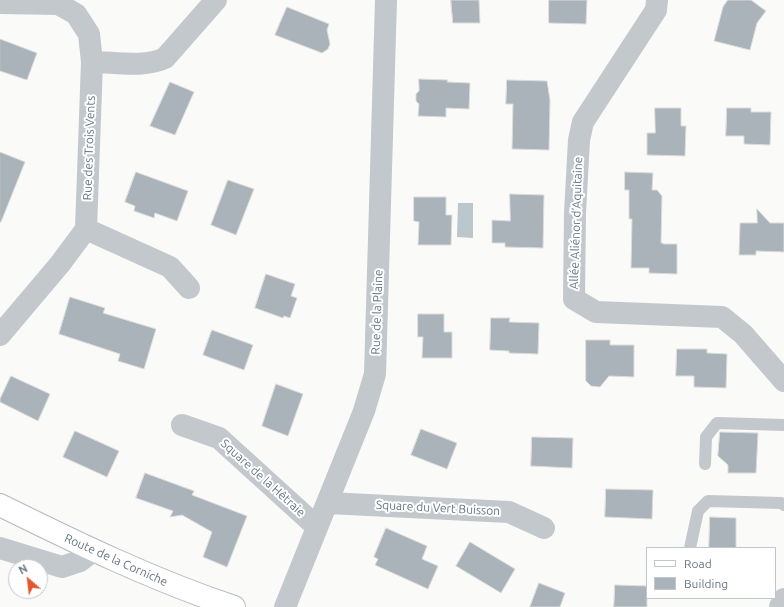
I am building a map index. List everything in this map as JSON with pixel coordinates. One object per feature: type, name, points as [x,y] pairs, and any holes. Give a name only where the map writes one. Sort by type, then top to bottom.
[{"type":"street","points":[[92,62],[144,64],[159,61],[165,58],[216,0]]},
{"type":"street","name":"Rue de la Plaine","points":[[286,607],[364,411],[375,374],[386,0]]},
{"type":"street","name":"Allée Aliénor d'Aquitaine","points":[[657,0],[656,10],[583,122],[579,140],[574,299],[596,312],[722,317],[743,334],[784,381]]},
{"type":"street","name":"Rue des Trois Vents","points":[[0,4],[58,4],[76,14],[89,34],[92,62],[86,229]]},
{"type":"street","points":[[0,335],[60,264],[86,229],[170,267],[189,288]]},
{"type":"street","name":"Square de la Hêtraie","points":[[182,425],[219,438],[318,527]]},
{"type":"street","name":"Square du Vert Buisson","points":[[328,503],[509,512],[544,528]]},
{"type":"street","name":"Route de la Corniche","points":[[0,505],[93,551],[190,592],[234,607]]},
{"type":"street","points":[[0,548],[62,567],[80,561],[93,551]]},
{"type":"street","points":[[780,607],[784,599]]},
{"type":"lane","points":[[705,464],[706,436],[717,423],[784,425]]},
{"type":"lane","points":[[690,547],[698,511],[708,501],[781,503],[784,505]]},
{"type":"shaded area","points":[[458,203],[473,203],[473,238],[457,237]]},
{"type":"building","points":[[451,0],[479,0],[480,23],[453,23]]},
{"type":"building","points":[[549,0],[587,0],[586,24],[549,23]]},
{"type":"building","points":[[728,0],[751,0],[766,11],[757,23],[750,50],[714,41],[723,7]]},
{"type":"building","points":[[287,7],[329,24],[327,30],[330,44],[328,49],[322,53],[275,35]]},
{"type":"building","points":[[0,39],[37,53],[27,80],[0,71]]},
{"type":"building","points":[[419,79],[448,80],[447,82],[470,83],[469,109],[446,108],[446,117],[418,116],[419,104],[416,101],[416,94],[419,91]]},
{"type":"building","points":[[507,80],[547,81],[550,100],[549,150],[512,149],[513,104],[506,104]]},
{"type":"building","points":[[170,82],[194,92],[175,135],[150,126]]},
{"type":"building","points":[[655,108],[681,108],[681,126],[686,126],[685,156],[647,155],[647,133],[655,133]]},
{"type":"building","points":[[727,108],[751,108],[751,112],[771,112],[770,145],[744,144],[744,136],[726,136]]},
{"type":"building","points":[[0,152],[25,162],[1,222],[0,222]]},
{"type":"building","points":[[136,172],[188,191],[177,221],[155,213],[154,218],[134,211],[135,206],[125,202]]},
{"type":"building","points":[[625,172],[653,173],[652,190],[657,190],[662,196],[661,243],[677,244],[677,274],[649,273],[649,268],[631,268],[632,219],[629,219],[629,190],[625,190]]},
{"type":"building","points":[[228,180],[254,189],[236,235],[211,225]]},
{"type":"building","points":[[510,194],[544,195],[543,248],[505,247],[505,243],[492,243],[492,220],[510,221]]},
{"type":"building","points":[[414,197],[446,197],[446,215],[452,215],[451,245],[418,245],[419,222],[414,221]]},
{"type":"building","points":[[757,209],[770,223],[784,223],[784,252],[756,251],[756,255],[739,255],[740,223],[757,223]]},
{"type":"building","points":[[266,274],[295,284],[291,296],[297,298],[290,318],[284,316],[283,318],[255,308]]},
{"type":"building","points":[[70,297],[105,308],[103,313],[156,329],[144,369],[118,361],[120,354],[59,334]]},
{"type":"building","points":[[418,314],[444,314],[444,332],[452,332],[452,358],[422,358],[423,337],[418,337]]},
{"type":"building","points":[[491,318],[510,318],[509,322],[539,323],[538,354],[509,353],[509,351],[490,350]]},
{"type":"building","points":[[212,330],[253,345],[244,370],[203,355]]},
{"type":"building","points":[[586,340],[610,340],[610,345],[634,345],[634,377],[609,376],[600,387],[591,386],[586,381]]},
{"type":"building","points":[[677,349],[707,349],[707,353],[727,354],[726,388],[694,387],[694,376],[676,376]]},
{"type":"building","points":[[11,376],[50,394],[38,421],[0,402]]},
{"type":"building","points":[[276,384],[303,394],[288,436],[262,426]]},
{"type":"building","points":[[421,429],[457,443],[447,469],[411,455]]},
{"type":"building","points":[[75,431],[119,451],[107,477],[63,457]]},
{"type":"building","points":[[720,432],[758,433],[756,473],[728,473],[728,465],[718,456]]},
{"type":"building","points":[[532,437],[573,438],[572,468],[531,466]]},
{"type":"building","points":[[145,473],[194,491],[192,495],[247,516],[227,567],[203,557],[212,532],[182,515],[170,517],[173,511],[136,498]]},
{"type":"building","points":[[606,489],[653,490],[652,519],[605,517]]},
{"type":"building","points":[[710,517],[736,518],[736,547],[709,547]]},
{"type":"building","points":[[386,528],[427,546],[422,559],[438,566],[428,589],[375,565],[378,559],[374,557]]},
{"type":"building","points":[[470,542],[515,569],[501,593],[456,566]]},
{"type":"building","points":[[539,583],[565,593],[560,607],[530,607]]},
{"type":"building","points":[[615,585],[646,586],[647,607],[614,607]]}]
